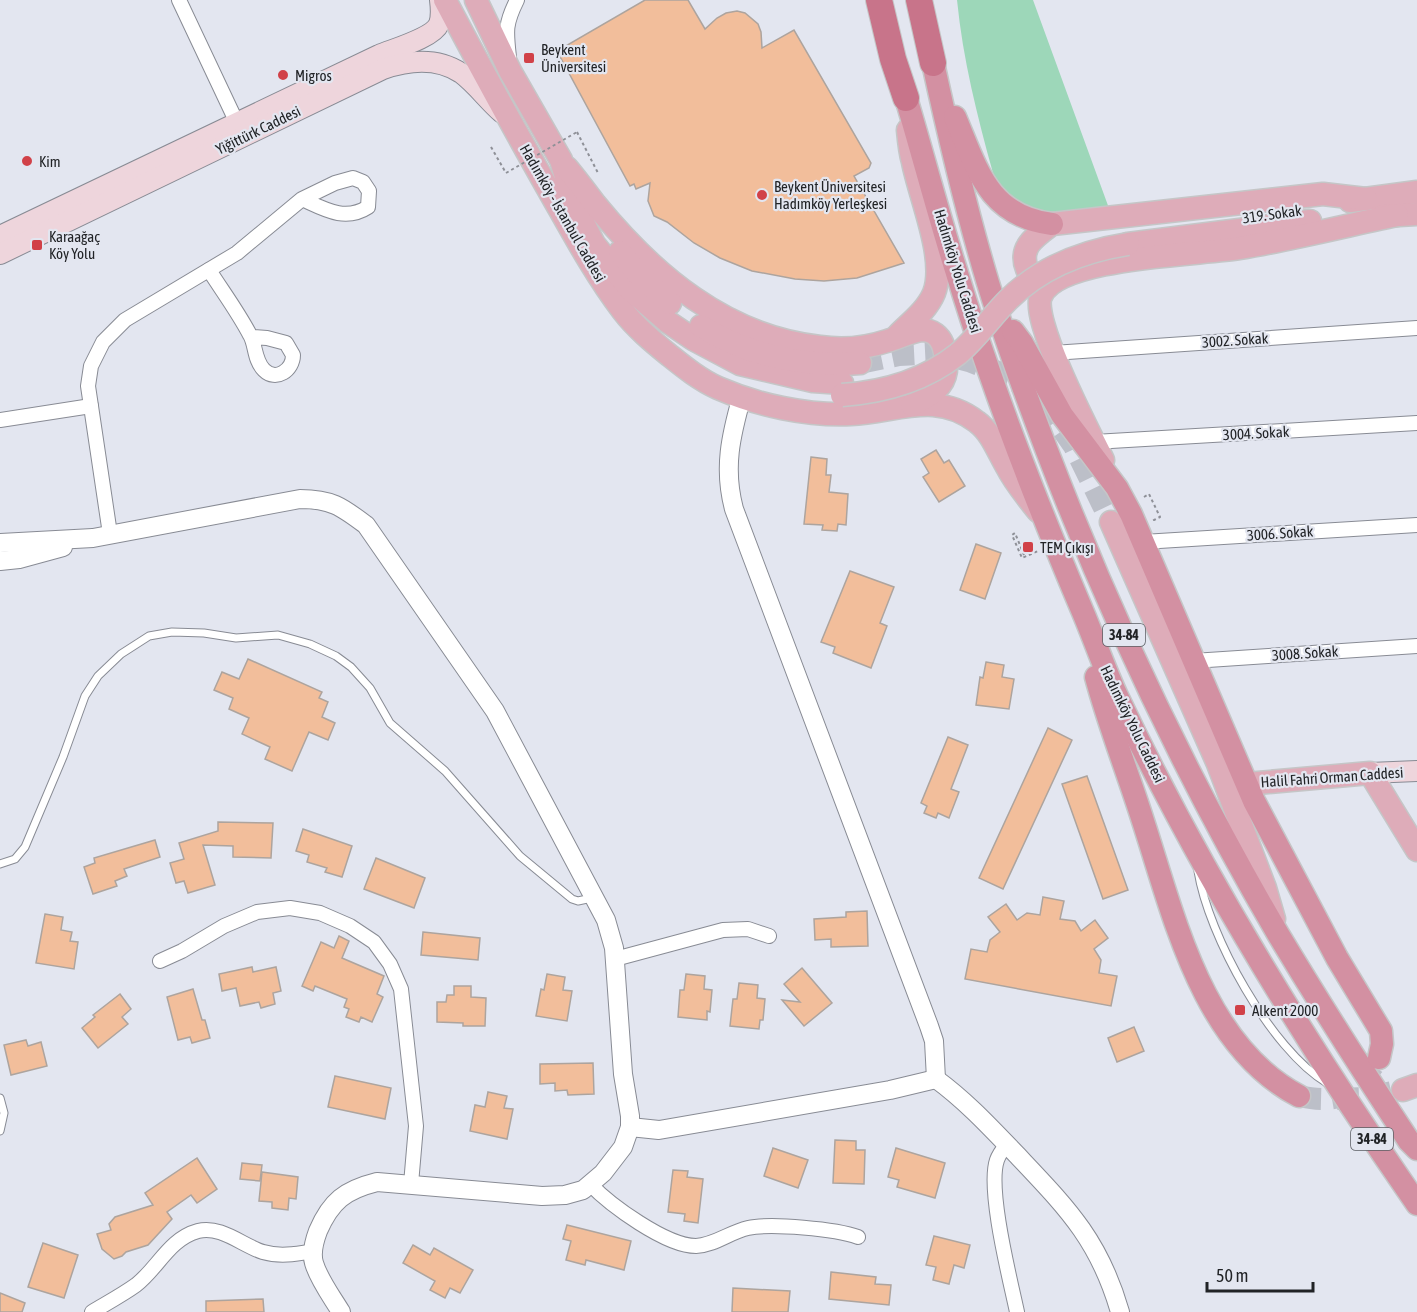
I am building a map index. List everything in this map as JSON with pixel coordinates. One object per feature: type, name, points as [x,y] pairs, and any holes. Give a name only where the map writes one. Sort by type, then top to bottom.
[{"type":"highway","points":[[879,0],[893,58],[906,98]]},
{"type":"highway","points":[[919,0],[933,63],[973,161],[992,192],[1005,206],[1019,216],[1032,221],[1052,224]]},
{"type":"highway","name":"Hadımköy Yolu Caddesi","points":[[933,63],[963,194],[988,284],[1028,400],[1086,550],[1152,698],[1197,789],[1279,935],[1371,1064]]},
{"type":"highway","name":"Hadımköy Yolu Caddesi","points":[[906,98],[969,312],[1021,461],[1117,696],[1195,848],[1263,966],[1341,1091],[1417,1204]]},
{"type":"highway","points":[[1001,321],[1022,343],[1062,415],[1117,488],[1143,542],[1246,784],[1336,958],[1381,1031],[1382,1044],[1371,1064]]},
{"type":"highway","points":[[1084,614],[1089,652],[1102,700],[1178,932],[1191,963],[1220,1019],[1249,1058],[1277,1085],[1299,1096]]},
{"type":"highway","name":"34-84","points":[[1371,1064],[1414,1148]]},
{"type":"main road","points":[[426,62],[432,55],[432,48],[431,43],[423,37],[438,26],[441,13],[440,0]]},
{"type":"main road","name":"Hadımköy - İstanbul Caddesi","points":[[445,0],[508,118],[595,270],[610,292],[709,362],[745,377],[788,388],[842,389]]},
{"type":"main road","name":"Hadımköy - İstanbul Caddesi","points":[[476,0],[510,71],[561,160],[575,207],[594,244],[631,290],[668,322],[693,339],[740,364],[842,389]]},
{"type":"main road","name":"Yiğittürk Caddesi","points":[[0,236],[379,54],[423,37]]},
{"type":"main road","name":"Yiğittürk Caddesi","points":[[0,254],[383,69],[403,62],[437,63],[461,73],[508,118]]},
{"type":"main road","points":[[892,340],[926,308],[934,292],[938,273],[936,252],[912,160],[906,120],[906,98]]},
{"type":"main road","points":[[561,160],[595,204],[651,264],[698,303],[724,317],[774,337],[820,347],[856,347],[892,340],[921,330],[930,331],[936,335],[944,346],[947,371],[942,384],[912,405]]},
{"type":"main road","points":[[561,160],[589,214],[638,274],[684,315],[734,344],[761,352],[818,363],[861,363]]},
{"type":"main road","name":"319. Sokak","points":[[1127,238],[1366,198],[1417,192]]},
{"type":"main road","points":[[1048,285],[1038,283],[1029,274],[1023,260],[1027,247],[1052,224],[1313,195],[1366,198]]},
{"type":"main road","points":[[1117,488],[1053,352],[1040,315],[1040,297],[1048,285],[1083,270],[1118,261],[1237,249],[1407,214]]},
{"type":"main road","name":"319. Sokak","points":[[1127,238],[1337,217],[1407,214]]},
{"type":"main road","points":[[842,389],[911,370],[954,341],[988,304],[1029,267],[1054,253],[1096,238],[1127,238]]},
{"type":"main road","points":[[610,292],[624,312],[647,337],[679,363],[718,388],[762,402],[819,413],[850,414],[927,403],[956,409],[979,423],[987,432],[1024,494],[1043,517]]},
{"type":"main road","points":[[1111,522],[1218,764],[1265,888],[1279,935]]},
{"type":"main road","name":"Halil Fahri Orman Caddesi","points":[[1246,784],[1417,771]]},
{"type":"main road","points":[[1370,773],[1417,850]]},
{"type":"street","points":[[179,0],[237,123]]},
{"type":"street","points":[[510,71],[508,18],[517,0]]},
{"type":"street","points":[[102,536],[88,386],[92,366],[103,342],[124,320],[237,253],[302,199]]},
{"type":"street","points":[[209,270],[252,337]]},
{"type":"street","name":"3002. Sokak","points":[[1053,352],[1417,328]]},
{"type":"street","points":[[742,396],[730,442],[729,493],[929,1026],[934,1041],[936,1078],[970,1105],[1074,1217],[1093,1245],[1112,1285],[1120,1312]]},
{"type":"street","points":[[0,420],[91,406]]},
{"type":"street","name":"3004. Sokak","points":[[1094,442],[1417,423]]},
{"type":"street","points":[[0,561],[42,554],[102,536],[300,499],[321,499],[343,508],[366,525],[495,711],[606,920],[614,948],[623,1074],[630,1116],[630,1127],[623,1147],[603,1173],[583,1190],[565,1195],[542,1196],[377,1182],[356,1187],[338,1199],[326,1213],[315,1239],[313,1261],[325,1286],[342,1312]]},
{"type":"street","name":"3006. Sokak","points":[[1143,542],[1417,525]]},
{"type":"street","points":[[0,543],[102,536]]},
{"type":"street","name":"3008. Sokak","points":[[1193,661],[1417,646]]},
{"type":"street","points":[[160,961],[224,926],[257,912],[290,908],[320,913],[350,926],[374,942],[390,964],[401,989],[416,1126],[411,1184]]},
{"type":"street","points":[[615,959],[723,930],[748,929],[769,936]]},
{"type":"street","points":[[630,1127],[659,1130],[890,1090],[936,1078]]},
{"type":"street","points":[[1007,1144],[996,1161],[994,1175],[997,1214],[1017,1312]]},
{"type":"street","points":[[590,1184],[623,1212],[655,1231],[678,1242],[696,1246],[716,1241],[746,1228],[760,1226],[826,1230],[858,1237]]},
{"type":"street","points":[[92,1312],[137,1284],[171,1247],[184,1236],[200,1230],[232,1236],[262,1251],[278,1255],[314,1251]]},
{"type":"lane","points":[[0,864],[15,859],[25,847],[63,757],[84,696],[98,676],[121,654],[149,636],[172,632],[204,633],[236,638],[265,634],[278,635],[310,644],[336,656],[351,667],[370,688],[390,723],[445,771],[519,856],[578,902],[595,897]]},
{"type":"lane","points":[[0,1098],[4,1113],[0,1131]]},
{"type":"path","points":[[491,147],[506,173],[577,132],[598,173]]},
{"type":"path","points":[[1149,494],[1160,517],[1154,520],[1149,510]]},
{"type":"path","points":[[1015,533],[1023,556],[1012,535],[1015,533]]},
{"type":"green space","points":[[957,0],[1033,0],[1110,211],[1074,215],[1043,214],[1029,210],[1016,202],[1004,190],[993,173],[976,109]]},
{"type":"building","name":"Beykent Üniversitesi Hadımköy Yerleşkesi","points":[[645,0],[688,0],[705,29],[726,13],[737,11],[745,13],[758,24],[762,48],[794,30],[871,163],[869,168],[854,176],[904,263],[857,278],[824,281],[795,279],[752,271],[720,258],[694,243],[667,222],[654,216],[648,201],[650,183],[636,189],[634,184],[630,186],[557,51]]},
{"type":"building","points":[[936,450],[944,463],[949,460],[965,486],[939,502],[923,477],[929,473],[921,459]]},
{"type":"building","points":[[811,457],[827,459],[826,475],[831,475],[829,492],[848,494],[846,525],[838,524],[837,531],[822,530],[823,525],[804,524]]},
{"type":"building","points":[[976,544],[1001,553],[985,599],[960,590]]},
{"type":"building","points":[[850,571],[894,587],[880,623],[887,626],[871,668],[833,653],[835,647],[821,642]]},
{"type":"building","points":[[248,659],[322,692],[319,698],[328,702],[322,717],[335,723],[328,740],[309,732],[292,771],[265,759],[270,747],[242,734],[249,718],[229,709],[233,698],[214,690],[222,672],[239,679]]},
{"type":"building","points":[[986,662],[1004,665],[1002,677],[1014,679],[1009,709],[976,705],[980,677],[983,678]]},
{"type":"building","points":[[1048,728],[1072,740],[1003,889],[979,878]]},
{"type":"building","points":[[948,737],[968,745],[951,789],[959,792],[949,818],[938,813],[936,818],[924,813],[927,806],[921,803]]},
{"type":"building","points":[[1087,776],[1128,890],[1103,899],[1062,784]]},
{"type":"building","points":[[218,822],[273,823],[271,858],[233,857],[233,846],[203,845],[215,885],[188,893],[184,881],[176,883],[170,863],[184,859],[179,843],[218,831]]},
{"type":"building","points":[[303,829],[352,846],[342,877],[325,872],[327,868],[307,862],[309,855],[296,851]]},
{"type":"building","points":[[155,840],[160,857],[124,869],[127,876],[115,881],[117,886],[93,894],[84,867],[95,863],[94,858]]},
{"type":"building","points":[[376,858],[425,878],[414,908],[364,889]]},
{"type":"building","points":[[1043,897],[1064,901],[1060,919],[1075,921],[1081,931],[1095,920],[1108,938],[1094,949],[1101,960],[1099,973],[1117,976],[1111,1006],[965,979],[971,949],[987,952],[990,940],[1000,932],[988,917],[1006,904],[1017,920],[1027,913],[1040,915]]},
{"type":"building","points":[[867,911],[868,946],[831,947],[831,939],[815,940],[814,919],[846,917],[846,912]]},
{"type":"building","points":[[45,914],[63,917],[61,930],[72,932],[70,941],[78,942],[74,969],[36,963]]},
{"type":"building","points":[[423,932],[480,938],[478,960],[421,955]]},
{"type":"building","points":[[339,936],[349,941],[342,958],[384,976],[377,994],[383,997],[372,1022],[361,1017],[359,1022],[346,1017],[349,1009],[344,1007],[347,999],[315,986],[313,991],[302,986],[321,942],[334,948]]},
{"type":"building","points":[[252,967],[253,972],[276,967],[281,991],[273,993],[275,1004],[261,1008],[259,1002],[240,1006],[236,988],[222,991],[219,974]]},
{"type":"building","points":[[802,968],[832,1003],[804,1026],[782,1000],[800,1002],[784,984]]},
{"type":"building","points":[[547,974],[565,977],[563,990],[572,991],[567,1021],[536,1016],[541,989],[544,990]]},
{"type":"building","points":[[686,974],[705,976],[704,989],[712,990],[707,1020],[678,1017],[680,990],[684,990]]},
{"type":"building","points":[[739,983],[758,985],[757,998],[765,999],[763,1020],[760,1020],[759,1029],[730,1026],[733,999],[737,999]]},
{"type":"building","points":[[454,986],[471,986],[471,997],[486,998],[485,1026],[463,1026],[463,1023],[437,1022],[437,1002],[446,1002],[447,995],[454,995]]},
{"type":"building","points":[[193,989],[210,1038],[192,1043],[190,1037],[178,1040],[167,997]]},
{"type":"building","points":[[120,994],[131,1009],[122,1017],[128,1024],[98,1048],[82,1028],[95,1017],[93,1015]]},
{"type":"building","points":[[1134,1027],[1144,1051],[1117,1062],[1108,1038]]},
{"type":"building","points":[[26,1040],[28,1046],[41,1042],[47,1066],[11,1075],[4,1045]]},
{"type":"building","points":[[593,1063],[594,1094],[568,1095],[567,1090],[555,1091],[555,1083],[540,1084],[540,1064]]},
{"type":"building","points":[[335,1076],[391,1088],[385,1119],[328,1107]]},
{"type":"building","points":[[488,1092],[507,1096],[504,1108],[513,1109],[507,1139],[470,1131],[475,1105],[485,1107]]},
{"type":"building","points":[[835,1140],[856,1141],[856,1150],[865,1150],[864,1184],[833,1183]]},
{"type":"building","points":[[773,1148],[808,1160],[798,1188],[764,1176]]},
{"type":"building","points":[[896,1148],[945,1163],[935,1198],[897,1187],[899,1180],[888,1177]]},
{"type":"building","points":[[197,1158],[217,1189],[197,1203],[191,1195],[167,1212],[172,1219],[148,1245],[126,1252],[114,1259],[102,1249],[97,1234],[111,1230],[109,1224],[115,1217],[153,1205],[145,1193]]},
{"type":"building","points":[[242,1163],[262,1165],[260,1181],[240,1179]]},
{"type":"building","points":[[673,1170],[688,1171],[687,1177],[703,1179],[698,1223],[684,1221],[685,1214],[668,1212]]},
{"type":"building","points":[[262,1172],[298,1177],[296,1199],[289,1198],[288,1210],[272,1208],[272,1202],[259,1201]]},
{"type":"building","points":[[567,1225],[631,1241],[624,1270],[586,1260],[585,1265],[566,1260],[571,1241],[563,1239]]},
{"type":"building","points":[[934,1236],[970,1245],[964,1268],[954,1265],[949,1284],[933,1280],[936,1267],[926,1265]]},
{"type":"building","points":[[43,1243],[78,1255],[64,1298],[28,1287]]},
{"type":"building","points":[[413,1245],[430,1255],[434,1248],[473,1270],[460,1293],[450,1288],[445,1298],[430,1290],[435,1281],[403,1263]]},
{"type":"building","points":[[831,1272],[876,1277],[875,1284],[891,1285],[889,1305],[829,1299]]},
{"type":"building","points":[[733,1288],[790,1291],[788,1312],[732,1312]]},
{"type":"building","points":[[0,1293],[25,1303],[22,1312],[0,1312]]},
{"type":"building","points":[[263,1299],[264,1312],[206,1312],[206,1301]]},
{"type":"tunnel","points":[[860,363],[899,355],[938,353],[969,361],[1011,377],[1045,404],[1074,446],[1111,522]]},
{"type":"tunnel","points":[[1299,1096],[1335,1098],[1352,1089],[1376,1062]]},
{"type":"tunnel","points":[[1337,1099],[1367,1098],[1397,1091]]},
{"type":"place","name":"Beykent Üniversitesi","points":[[529,58]]},
{"type":"place","name":"Migros","points":[[283,75]]},
{"type":"place","name":"Kim","points":[[27,161]]},
{"type":"place","name":"Beykent Üniversitesi Hadımköy Yerleşkesi","points":[[762,195]]},
{"type":"place","name":"Karaağaç Köy Yolu","points":[[37,245]]},
{"type":"place","name":"TEM Çıkışı","points":[[1028,547]]},
{"type":"place","name":"Alkent 2000","points":[[1240,1010]]}]
